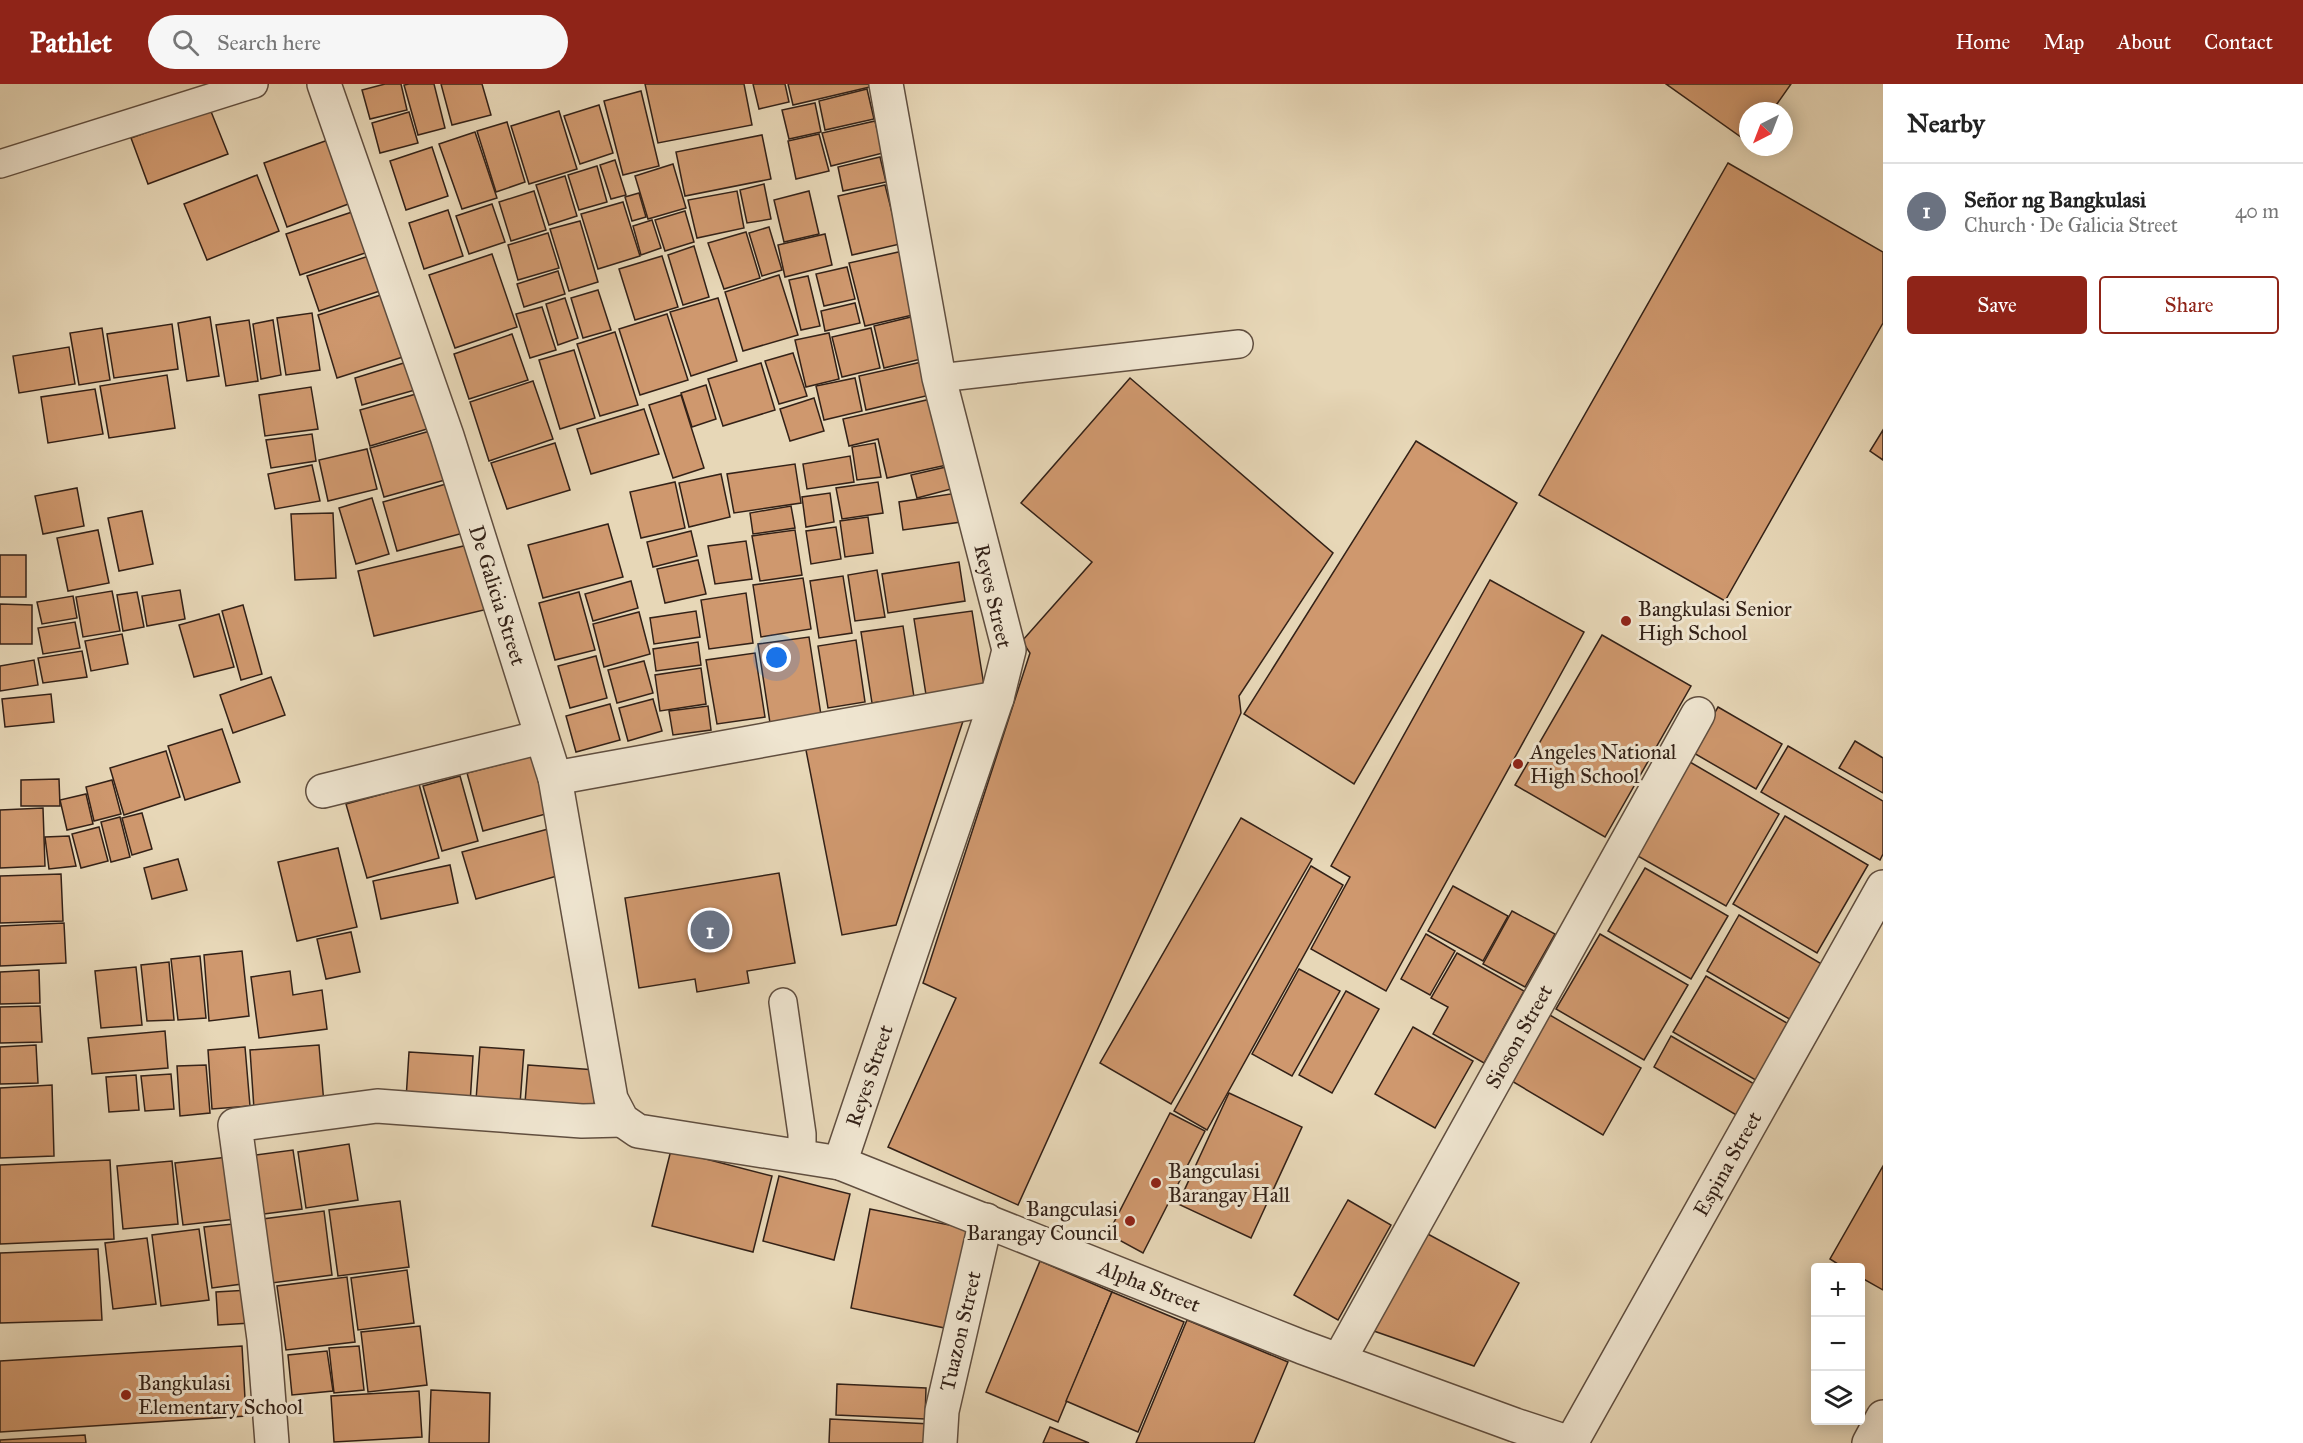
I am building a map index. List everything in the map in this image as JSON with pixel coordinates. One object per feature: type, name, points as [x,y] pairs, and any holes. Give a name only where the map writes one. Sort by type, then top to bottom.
[{"type":"street","name":"De Galicia Street","points":[[324,84],[447,436],[555,778],[611,1099],[622,1120]]},
{"type":"street","name":"Reyes Street","points":[[840,1163],[997,698],[1009,650],[939,378],[886,84]]},
{"type":"street","points":[[555,778],[997,698]]},
{"type":"street","name":"Sioson Street","points":[[1340,1360],[1698,714]]},
{"type":"street","points":[[323,791],[541,737]]},
{"type":"street","name":"Espina Street","points":[[1570,1443],[1883,887]]},
{"type":"street","points":[[272,1443],[264,1339],[235,1125],[377,1106],[582,1121],[622,1120]]},
{"type":"street","name":"Alpha Street","points":[[622,1120],[638,1131],[840,1163],[1340,1360],[1512,1434],[1570,1443]]},
{"type":"street","name":"Tuazon Street","points":[[940,1443],[942,1411],[986,1220]]},
{"type":"street","points":[[1869,1443],[1883,1417]]},
{"type":"lane","points":[[0,164],[254,84]]},
{"type":"lane","points":[[939,378],[1239,344]]},
{"type":"lane","points":[[783,1002],[802,1134],[802,1157]]},
{"type":"building","points":[[385,84],[401,84],[407,110],[370,119],[362,90]]},
{"type":"building","points":[[434,84],[445,128],[418,135],[404,85]]},
{"type":"building","points":[[441,84],[482,84],[491,115],[452,125]]},
{"type":"building","points":[[645,84],[744,84],[752,125],[658,143]]},
{"type":"building","points":[[753,84],[785,84],[789,102],[759,109]]},
{"type":"building","points":[[788,84],[873,84],[874,86],[793,105]]},
{"type":"building","points":[[1666,84],[1791,84],[1778,102],[1739,102],[1739,136]]},
{"type":"building","points":[[867,89],[874,119],[825,130],[819,101]]},
{"type":"building","points":[[641,91],[659,166],[623,175],[604,101]]},
{"type":"building","points":[[815,103],[821,132],[789,139],[782,110]]},
{"type":"building","points":[[599,105],[613,153],[580,164],[564,116]]},
{"type":"building","points":[[210,109],[228,154],[148,184],[131,138]]},
{"type":"building","points":[[559,111],[577,169],[529,184],[511,126]]},
{"type":"building","points":[[409,112],[418,143],[380,153],[372,123]]},
{"type":"building","points":[[875,121],[883,153],[831,166],[822,133]]},
{"type":"building","points":[[507,122],[525,182],[496,192],[477,131]]},
{"type":"building","points":[[475,132],[497,198],[462,209],[439,144]]},
{"type":"building","points":[[819,134],[829,171],[796,179],[788,141]]},
{"type":"building","points":[[762,135],[771,179],[685,196],[676,152]]},
{"type":"building","points":[[328,140],[351,203],[287,227],[264,163]]},
{"type":"building","points":[[432,147],[448,196],[406,210],[390,161]]},
{"type":"building","points":[[880,157],[886,182],[843,191],[838,167]]},
{"type":"building","points":[[615,160],[626,195],[611,199],[600,165]]},
{"type":"building","points":[[1728,163],[1883,252],[1883,323],[1725,601],[1539,495]]},
{"type":"building","points":[[673,164],[686,208],[648,219],[635,176]]},
{"type":"building","points":[[597,166],[607,202],[579,210],[568,175]]},
{"type":"building","points":[[257,175],[279,231],[207,260],[184,204]]},
{"type":"building","points":[[565,176],[577,216],[549,225],[536,185]]},
{"type":"building","points":[[764,184],[771,219],[747,223],[740,190]]},
{"type":"building","points":[[885,185],[900,244],[852,255],[838,196]]},
{"type":"building","points":[[534,191],[546,230],[511,241],[499,202]]},
{"type":"building","points":[[737,191],[744,228],[697,238],[688,200]]},
{"type":"building","points":[[809,191],[819,234],[784,242],[774,200]]},
{"type":"building","points":[[639,193],[646,217],[632,221],[625,197]]},
{"type":"building","points":[[623,202],[640,256],[598,269],[581,214]]},
{"type":"building","points":[[492,204],[505,242],[469,254],[456,216]]},
{"type":"building","points":[[358,210],[371,251],[300,275],[286,234]]},
{"type":"building","points":[[448,210],[463,256],[424,269],[409,223]]},
{"type":"building","points":[[685,211],[694,242],[665,251],[655,220]]},
{"type":"building","points":[[652,220],[661,248],[641,255],[633,226]]},
{"type":"building","points":[[580,221],[598,282],[569,291],[550,229]]},
{"type":"building","points":[[769,227],[782,270],[762,276],[749,233]]},
{"type":"building","points":[[746,232],[760,278],[724,289],[708,243]]},
{"type":"building","points":[[548,233],[559,268],[518,280],[508,245]]},
{"type":"building","points":[[825,234],[832,265],[785,277],[778,245]]},
{"type":"building","points":[[694,246],[709,297],[683,305],[668,255]]},
{"type":"building","points":[[903,251],[917,314],[865,326],[849,263]]},
{"type":"building","points":[[375,254],[386,289],[319,311],[307,276]]},
{"type":"building","points":[[492,254],[517,327],[455,348],[429,275]]},
{"type":"building","points":[[662,256],[678,307],[635,320],[619,269]]},
{"type":"building","points":[[847,267],[855,299],[824,306],[816,274]]},
{"type":"building","points":[[558,271],[565,294],[524,307],[517,284]]},
{"type":"building","points":[[779,275],[798,335],[743,351],[725,292]]},
{"type":"building","points":[[808,276],[820,326],[801,330],[789,280]]},
{"type":"building","points":[[598,290],[611,330],[583,338],[571,298]]},
{"type":"building","points":[[387,293],[406,356],[337,378],[318,315]]},
{"type":"building","points":[[565,298],[578,338],[558,345],[546,304]]},
{"type":"building","points":[[718,298],[737,361],[691,376],[670,312]]},
{"type":"building","points":[[855,303],[860,323],[825,331],[821,311]]},
{"type":"building","points":[[542,307],[556,350],[530,358],[516,314]]},
{"type":"building","points":[[312,313],[320,370],[286,375],[277,318]]},
{"type":"building","points":[[667,314],[688,380],[640,395],[619,329]]},
{"type":"building","points":[[915,316],[925,358],[884,368],[874,326]]},
{"type":"building","points":[[210,317],[219,376],[187,381],[178,323]]},
{"type":"building","points":[[249,320],[258,381],[226,386],[216,325]]},
{"type":"building","points":[[273,320],[281,375],[261,379],[253,324]]},
{"type":"building","points":[[172,324],[178,369],[114,378],[107,334]]},
{"type":"building","points":[[102,328],[110,380],[79,385],[70,333]]},
{"type":"building","points":[[871,328],[880,368],[842,377],[832,337]]},
{"type":"building","points":[[615,332],[638,405],[600,416],[577,344]]},
{"type":"building","points":[[829,333],[839,379],[806,387],[795,340]]},
{"type":"building","points":[[512,334],[528,380],[469,399],[454,354]]},
{"type":"building","points":[[69,347],[75,384],[19,393],[13,356]]},
{"type":"building","points":[[574,350],[595,418],[560,429],[539,360]]},
{"type":"building","points":[[793,353],[807,396],[779,404],[765,361]]},
{"type":"building","points":[[407,362],[415,390],[362,405],[355,378]]},
{"type":"building","points":[[922,362],[930,395],[866,410],[859,376]]},
{"type":"building","points":[[761,363],[775,410],[723,426],[708,379]]},
{"type":"building","points":[[167,375],[175,428],[109,438],[100,386]]},
{"type":"building","points":[[855,378],[862,411],[824,420],[816,386]]},
{"type":"building","points":[[1130,378],[1333,553],[1239,696],[1241,713],[1018,1205],[888,1147],[956,998],[923,983],[1030,653],[1022,641],[1092,562],[1021,503]]},
{"type":"building","points":[[533,381],[553,439],[489,461],[470,402]]},
{"type":"building","points":[[706,385],[716,419],[692,427],[681,393]]},
{"type":"building","points":[[311,387],[318,429],[265,436],[259,395]]},
{"type":"building","points":[[95,389],[103,434],[48,443],[41,397]]},
{"type":"building","points":[[416,394],[427,429],[370,446],[360,410]]},
{"type":"building","points":[[681,395],[704,468],[673,478],[649,405]]},
{"type":"building","points":[[814,398],[824,431],[790,441],[780,409]]},
{"type":"building","points":[[931,399],[947,465],[887,478],[878,439],[849,446],[843,419]]},
{"type":"building","points":[[644,409],[659,454],[591,474],[577,429]]},
{"type":"building","points":[[1883,430],[1883,460],[1870,451]]},
{"type":"building","points":[[430,431],[445,480],[384,497],[370,448]]},
{"type":"building","points":[[312,434],[316,461],[271,468],[266,440]]},
{"type":"building","points":[[1416,441],[1517,503],[1354,784],[1244,714]]},
{"type":"building","points":[[555,443],[570,490],[507,509],[491,463]]},
{"type":"building","points":[[875,443],[881,477],[857,480],[852,447]]},
{"type":"building","points":[[367,449],[377,489],[328,501],[319,460]]},
{"type":"building","points":[[850,456],[854,482],[807,489],[803,464]]},
{"type":"building","points":[[795,464],[801,503],[734,513],[727,474]]},
{"type":"building","points":[[312,465],[320,501],[275,509],[268,474]]},
{"type":"building","points":[[946,467],[951,489],[917,498],[911,475]]},
{"type":"building","points":[[721,474],[730,517],[689,527],[679,483]]},
{"type":"building","points":[[453,482],[467,532],[397,551],[383,502]]},
{"type":"building","points":[[675,482],[685,528],[641,538],[630,492]]},
{"type":"building","points":[[878,482],[883,513],[842,519],[836,488]]},
{"type":"building","points":[[77,488],[84,526],[43,534],[35,496]]},
{"type":"building","points":[[830,493],[834,522],[806,527],[802,497]]},
{"type":"building","points":[[957,493],[961,522],[903,530],[899,502]]},
{"type":"building","points":[[372,498],[389,554],[356,564],[339,508]]},
{"type":"building","points":[[791,506],[795,528],[753,534],[750,513]]},
{"type":"building","points":[[142,511],[153,564],[119,571],[108,518]]},
{"type":"building","points":[[333,513],[336,578],[295,580],[291,514]]},
{"type":"building","points":[[868,517],[873,553],[845,557],[840,521]]},
{"type":"building","points":[[608,524],[623,577],[543,598],[528,545]]},
{"type":"building","points":[[836,527],[841,559],[811,564],[806,531]]},
{"type":"building","points":[[98,530],[109,583],[68,591],[57,538]]},
{"type":"building","points":[[795,530],[802,575],[760,581],[752,536]]},
{"type":"building","points":[[691,531],[697,556],[653,567],[647,542]]},
{"type":"building","points":[[746,541],[752,579],[715,584],[708,546]]},
{"type":"building","points":[[472,544],[488,609],[374,636],[358,571]]},
{"type":"building","points":[[0,555],[26,555],[26,597],[0,597]]},
{"type":"building","points":[[698,560],[706,594],[665,603],[657,569]]},
{"type":"building","points":[[959,562],[965,601],[888,613],[882,574]]},
{"type":"building","points":[[877,570],[885,617],[855,621],[848,575]]},
{"type":"building","points":[[843,576],[852,633],[819,638],[810,581]]},
{"type":"building","points":[[803,578],[811,629],[761,637],[753,585]]},
{"type":"building","points":[[1490,580],[1584,632],[1386,991],[1311,949],[1350,877],[1331,866]]},
{"type":"building","points":[[631,581],[638,608],[593,621],[585,594]]},
{"type":"building","points":[[180,590],[185,619],[147,626],[142,596]]},
{"type":"building","points":[[112,591],[120,631],[83,637],[76,597]]},
{"type":"building","points":[[137,592],[144,627],[123,631],[117,595]]},
{"type":"building","points":[[579,592],[595,650],[555,660],[539,603]]},
{"type":"building","points":[[746,593],[753,643],[709,649],[701,600]]},
{"type":"building","points":[[73,596],[77,618],[42,624],[37,602]]},
{"type":"building","points":[[0,604],[32,605],[32,644],[0,644]]},
{"type":"building","points":[[243,605],[262,674],[241,680],[222,611]]},
{"type":"building","points":[[696,611],[700,637],[654,644],[650,618]]},
{"type":"building","points":[[972,611],[985,692],[927,701],[914,619]]},
{"type":"building","points":[[639,612],[650,654],[604,667],[593,624]]},
{"type":"building","points":[[219,614],[234,667],[194,677],[179,625]]},
{"type":"building","points":[[75,622],[80,648],[43,654],[38,628]]},
{"type":"building","points":[[903,626],[914,697],[872,703],[861,632]]},
{"type":"building","points":[[122,634],[128,664],[91,671],[85,641]]},
{"type":"building","points":[[1602,635],[1691,686],[1605,837],[1515,785]]},
{"type":"building","points":[[809,637],[821,715],[770,723],[758,644]]},
{"type":"building","points":[[856,640],[865,702],[828,708],[818,646]]},
{"type":"building","points":[[698,642],[701,665],[656,671],[653,649]]},
{"type":"building","points":[[82,651],[87,677],[43,683],[38,658]]},
{"type":"building","points":[[755,653],[765,717],[717,724],[706,660]]},
{"type":"building","points":[[596,656],[607,698],[570,708],[558,666]]},
{"type":"building","points":[[34,660],[38,685],[0,691],[0,666]]},
{"type":"building","points":[[644,661],[653,693],[617,703],[608,670]]},
{"type":"building","points":[[701,668],[706,704],[660,711],[655,675]]},
{"type":"building","points":[[271,677],[285,715],[233,733],[220,695]]},
{"type":"building","points":[[51,694],[54,722],[5,727],[2,699]]},
{"type":"building","points":[[653,699],[662,731],[628,741],[619,708]]},
{"type":"building","points":[[610,704],[620,740],[576,752],[566,716]]},
{"type":"building","points":[[708,706],[711,730],[673,735],[669,711]]},
{"type":"building","points":[[1718,707],[1782,744],[1756,789],[1692,752]]},
{"type":"building","points":[[965,715],[896,925],[842,935],[805,745]]},
{"type":"building","points":[[222,729],[240,782],[185,800],[168,746]]},
{"type":"building","points":[[1855,741],[1883,758],[1883,793],[1839,768]]},
{"type":"building","points":[[1788,746],[1883,801],[1883,854],[1880,860],[1761,792]]},
{"type":"building","points":[[166,751],[180,797],[124,815],[110,768]]},
{"type":"building","points":[[537,755],[553,812],[483,831],[467,773]]},
{"type":"building","points":[[1690,762],[1779,814],[1726,906],[1636,855]]},
{"type":"building","points":[[460,776],[478,841],[442,851],[423,786]]},
{"type":"building","points":[[59,779],[60,806],[21,806],[21,780]]},
{"type":"building","points":[[112,780],[121,814],[94,821],[86,787]]},
{"type":"building","points":[[419,784],[439,858],[367,878],[346,804]]},
{"type":"building","points":[[86,794],[93,824],[67,830],[60,800]]},
{"type":"building","points":[[43,808],[45,866],[0,868],[0,810]]},
{"type":"building","points":[[142,813],[152,849],[132,855],[122,818]]},
{"type":"building","points":[[1785,816],[1868,865],[1817,953],[1733,904]]},
{"type":"building","points":[[120,817],[130,857],[111,862],[101,822]]},
{"type":"building","points":[[1241,818],[1312,859],[1171,1104],[1100,1063]]},
{"type":"building","points":[[99,827],[108,861],[81,868],[72,834]]},
{"type":"building","points":[[552,828],[564,874],[476,899],[462,852]]},
{"type":"building","points":[[69,836],[76,866],[49,869],[45,837]]},
{"type":"building","points":[[338,848],[357,927],[297,941],[278,862]]},
{"type":"building","points":[[178,859],[187,890],[152,899],[144,868]]},
{"type":"building","points":[[450,865],[458,903],[381,919],[373,881]]},
{"type":"building","points":[[1311,866],[1343,885],[1207,1130],[1174,1111]]},
{"type":"building","points":[[1645,868],[1728,916],[1691,979],[1608,931]]},
{"type":"building","points":[[779,873],[795,963],[747,971],[749,983],[697,992],[695,979],[639,988],[625,898]]},
{"type":"building","points":[[61,874],[63,921],[0,923],[0,876]]},
{"type":"building","points":[[1453,886],[1508,916],[1483,961],[1428,931]]},
{"type":"building","points":[[1512,911],[1555,934],[1525,987],[1483,964]]},
{"type":"building","points":[[1739,915],[1830,969],[1798,1024],[1707,971]]},
{"type":"building","points":[[64,923],[66,963],[0,966],[0,926]]},
{"type":"building","points":[[351,932],[360,972],[326,979],[317,939]]},
{"type":"building","points":[[1426,934],[1455,951],[1430,995],[1401,979]]},
{"type":"building","points":[[1600,934],[1688,985],[1644,1060],[1556,1009]]},
{"type":"building","points":[[242,951],[249,1016],[209,1021],[204,955]]},
{"type":"building","points":[[1457,953],[1524,991],[1484,1063],[1433,1034],[1448,1007],[1431,998]]},
{"type":"building","points":[[200,956],[206,1018],[178,1020],[171,959]]},
{"type":"building","points":[[169,962],[174,1020],[147,1021],[141,965]]},
{"type":"building","points":[[136,967],[142,1025],[101,1028],[95,971]]},
{"type":"building","points":[[1299,969],[1340,991],[1292,1076],[1252,1054]]},
{"type":"building","points":[[39,970],[40,1003],[0,1004],[0,972]]},
{"type":"building","points":[[290,971],[293,995],[322,990],[327,1029],[259,1038],[251,977]]},
{"type":"building","points":[[1706,976],[1792,1026],[1759,1082],[1673,1032]]},
{"type":"building","points":[[1346,991],[1379,1009],[1332,1093],[1299,1075]]},
{"type":"building","points":[[40,1006],[42,1042],[0,1043],[0,1007]]},
{"type":"building","points":[[1548,1014],[1641,1068],[1603,1135],[1510,1080]]},
{"type":"building","points":[[1413,1027],[1473,1061],[1435,1128],[1375,1094]]},
{"type":"building","points":[[165,1031],[168,1068],[92,1074],[88,1038]]},
{"type":"building","points":[[1671,1036],[1756,1085],[1738,1116],[1654,1067]]},
{"type":"building","points":[[36,1045],[38,1083],[0,1084],[0,1047]]},
{"type":"building","points":[[319,1045],[324,1104],[254,1109],[250,1050]]},
{"type":"building","points":[[245,1047],[250,1106],[212,1109],[208,1050]]},
{"type":"building","points":[[480,1047],[524,1050],[520,1104],[476,1100]]},
{"type":"building","points":[[409,1052],[473,1056],[470,1104],[406,1099]]},
{"type":"building","points":[[206,1065],[210,1113],[180,1116],[177,1066]]},
{"type":"building","points":[[528,1065],[596,1070],[594,1107],[525,1103]]},
{"type":"building","points":[[171,1074],[174,1109],[145,1111],[141,1076]]},
{"type":"building","points":[[136,1075],[139,1110],[109,1112],[106,1077]]},
{"type":"building","points":[[52,1085],[54,1156],[0,1158],[0,1088]]},
{"type":"building","points":[[1229,1093],[1302,1127],[1251,1238],[1178,1204]]},
{"type":"building","name":"Bangculasi Barangay Hall","points":[[1170,1113],[1205,1131],[1143,1253],[1108,1234]]},
{"type":"building","points":[[349,1144],[358,1200],[306,1208],[298,1152]]},
{"type":"building","points":[[293,1150],[302,1209],[249,1216],[240,1157]]},
{"type":"building","points":[[671,1150],[772,1176],[753,1252],[652,1226]]},
{"type":"building","points":[[237,1156],[245,1218],[183,1225],[175,1163]]},
{"type":"building","points":[[110,1160],[114,1239],[0,1244],[0,1165]]},
{"type":"building","points":[[172,1161],[178,1224],[123,1229],[117,1166]]},
{"type":"building","points":[[1883,1166],[1883,1290],[1865,1280],[1865,1263],[1836,1263],[1830,1259]]},
{"type":"building","points":[[779,1176],[850,1194],[834,1260],[763,1241]]},
{"type":"building","points":[[1348,1200],[1391,1225],[1338,1320],[1294,1295]]},
{"type":"building","points":[[400,1201],[409,1267],[338,1276],[329,1210]]},
{"type":"building","points":[[870,1209],[974,1230],[954,1330],[851,1308]]},
{"type":"building","points":[[324,1211],[332,1275],[264,1284],[255,1220]]},
{"type":"building","points":[[233,1224],[242,1284],[212,1288],[204,1227]]},
{"type":"building","points":[[199,1229],[209,1300],[161,1306],[152,1235]]},
{"type":"building","points":[[1424,1232],[1519,1283],[1474,1366],[1371,1330]]},
{"type":"building","points":[[147,1238],[156,1304],[113,1309],[105,1243]]},
{"type":"building","points":[[98,1249],[102,1320],[0,1323],[0,1253]]},
{"type":"building","points":[[1040,1261],[1112,1292],[1058,1422],[986,1392]]},
{"type":"building","points":[[407,1270],[414,1323],[358,1330],[351,1278]]},
{"type":"building","points":[[347,1277],[355,1342],[286,1350],[277,1286]]},
{"type":"building","points":[[249,1290],[251,1323],[218,1325],[216,1292]]},
{"type":"building","points":[[1112,1292],[1184,1322],[1138,1432],[1066,1401]]},
{"type":"building","points":[[1187,1320],[1288,1362],[1254,1443],[1136,1443]]},
{"type":"building","points":[[420,1326],[427,1385],[368,1392],[361,1332]]},
{"type":"building","name":"Bangkulasi Elementary School","points":[[242,1346],[246,1416],[0,1432],[0,1361]]},
{"type":"building","points":[[359,1346],[364,1390],[334,1393],[329,1348]]},
{"type":"building","points":[[327,1351],[333,1391],[292,1395],[288,1355]]},
{"type":"building","points":[[837,1384],[926,1388],[925,1419],[836,1415]]},
{"type":"building","points":[[431,1390],[490,1393],[489,1443],[429,1443]]},
{"type":"building","points":[[419,1391],[422,1437],[334,1442],[331,1396]]},
{"type":"building","points":[[830,1419],[931,1424],[930,1443],[829,1443]]},
{"type":"building","points":[[1050,1427],[1089,1443],[1043,1443]]},
{"type":"building","points":[[85,1435],[86,1443],[0,1443],[0,1440]]},
{"type":"place","name":"Bangkulasi Senior High School","points":[[1626,621]]},
{"type":"place","name":"Angeles National High School","points":[[1518,764]]},
{"type":"place","name":"Señor ng Bangkulasi","points":[[710,930]]},
{"type":"place","name":"Bangculasi Barangay Hall","points":[[1156,1183]]},
{"type":"place","name":"Bangculasi Barangay Council","points":[[1130,1221]]},
{"type":"place","name":"Bangkulasi Elementary School","points":[[126,1395]]}]
